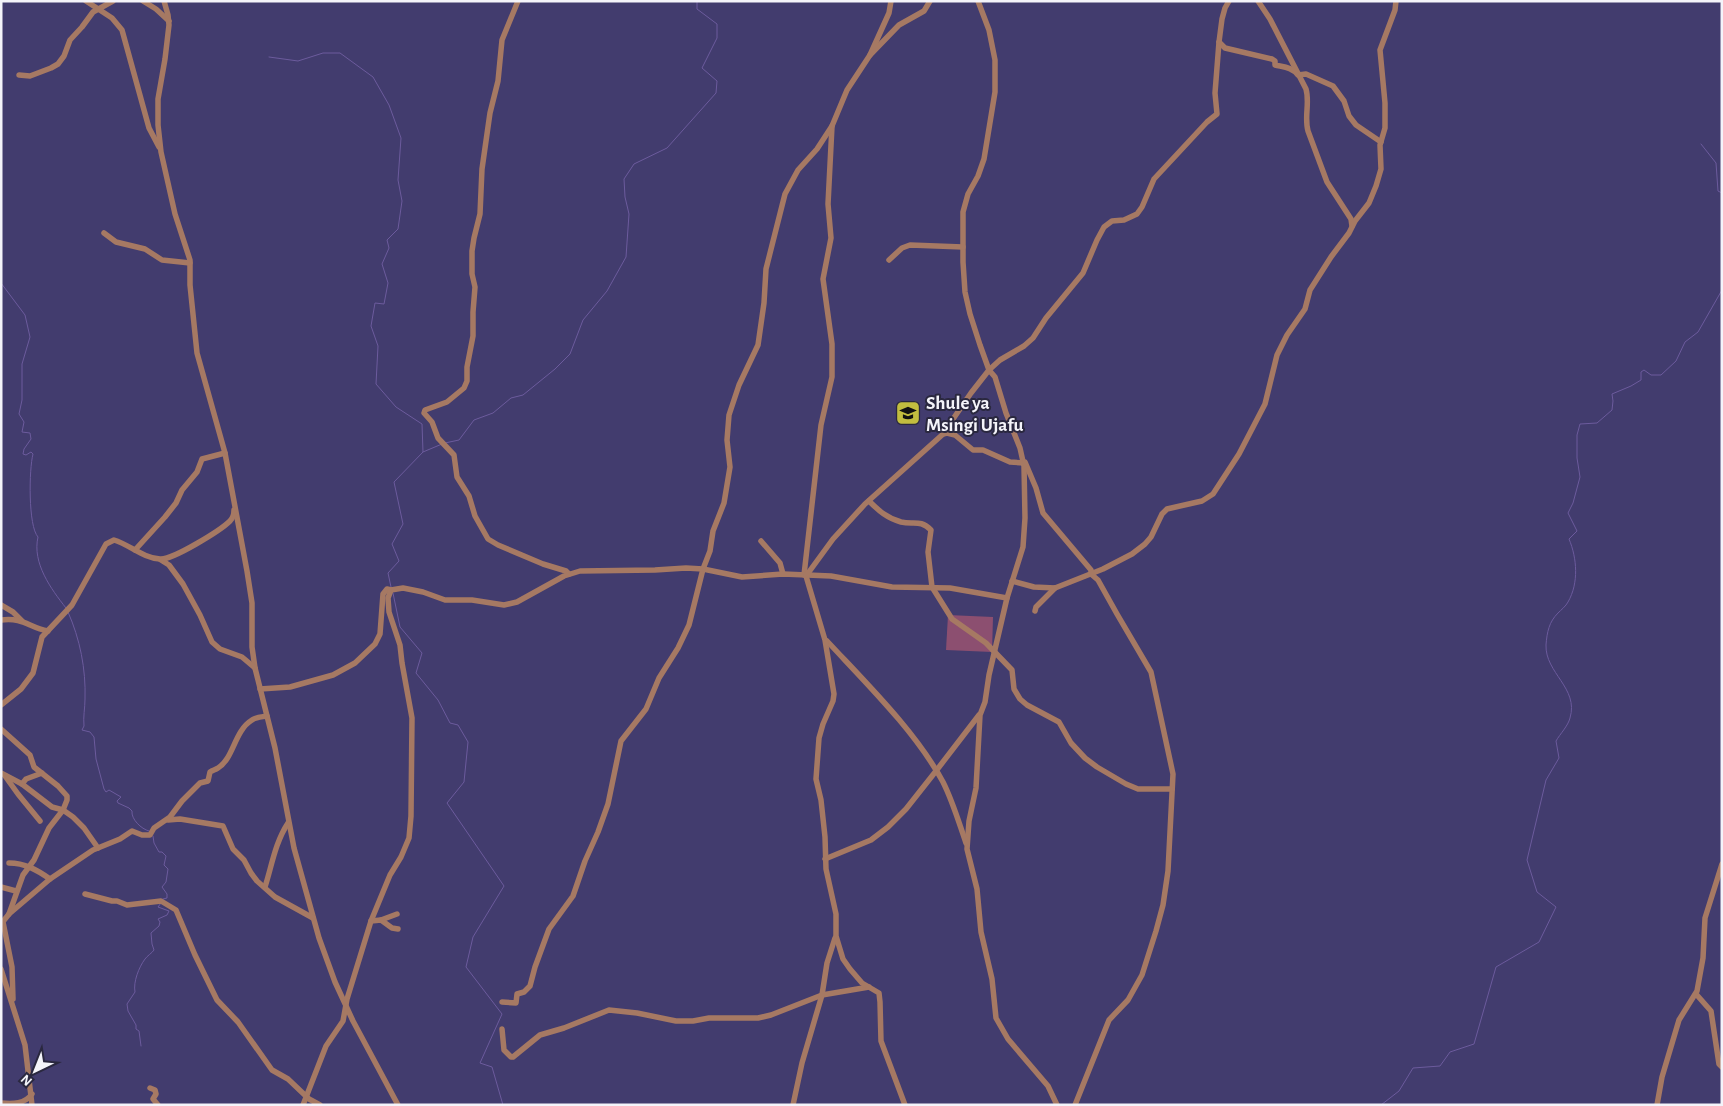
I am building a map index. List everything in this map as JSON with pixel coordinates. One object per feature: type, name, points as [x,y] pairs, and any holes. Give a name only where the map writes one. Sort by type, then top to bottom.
[{"type":"street","points":[[19,75],[30,76],[58,64],[64,56],[70,40],[90,15],[98,8],[113,1]]},
{"type":"street","points":[[143,1],[156,8],[169,21]]},
{"type":"street","points":[[164,1],[169,21],[158,99],[161,152],[175,214],[188,250],[197,353],[225,453],[250,589],[253,620],[252,647],[260,689],[275,748],[288,823],[313,918],[332,974],[345,1005],[395,1104]]},
{"type":"street","points":[[518,1],[502,40],[498,81],[490,113],[482,170],[480,214],[472,251],[472,274],[475,287],[473,336],[467,382],[464,388],[447,402],[425,410],[424,413],[432,422],[438,438],[454,455],[457,477],[470,496],[475,516],[488,539],[520,555],[566,571],[569,574]]},
{"type":"street","points":[[502,1002],[515,1003],[517,1001],[517,994],[529,988],[548,929],[572,898],[598,832],[608,804],[621,741],[646,709],[659,678],[681,644],[710,551],[713,532],[722,509],[728,484],[730,467],[727,440],[729,416],[735,394],[758,345],[764,303],[766,269],[785,194],[798,170],[817,149],[832,126],[847,90],[870,55],[890,10],[891,1]]},
{"type":"street","points":[[870,55],[899,25],[924,12],[930,1]]},
{"type":"street","points":[[967,846],[976,788],[980,715],[1007,598],[1024,540],[1024,463],[995,377],[989,370],[970,314],[965,292],[963,212],[968,194],[978,176],[984,159],[996,92],[995,60],[989,30],[978,1]]},
{"type":"street","points":[[805,575],[833,539],[868,500],[942,434],[970,393],[989,370],[1032,338],[1081,276],[1104,227],[1112,221],[1127,219],[1137,214],[1154,179],[1203,126],[1217,114],[1215,93],[1219,42],[1222,19],[1229,1]]},
{"type":"street","points":[[1258,1],[1270,19],[1308,95],[1306,123],[1308,131],[1327,182],[1351,219],[1352,226]]},
{"type":"street","points":[[1035,611],[1036,607],[1055,588],[1114,564],[1146,544],[1167,508],[1196,503],[1212,494],[1239,454],[1265,404],[1275,359],[1281,346],[1305,309],[1312,288],[1330,257],[1369,203],[1377,183],[1381,169],[1381,142],[1385,128],[1385,103],[1380,50],[1395,10],[1396,1]]},
{"type":"street","points":[[87,3],[112,18],[122,30],[150,128],[161,152]]},
{"type":"street","points":[[87,3],[90,15]]},
{"type":"street","points":[[1219,42],[1225,48],[1272,59],[1275,61],[1275,65],[1295,71],[1298,75]]},
{"type":"street","points":[[1298,75],[1306,74],[1333,86],[1344,101],[1349,116],[1356,125],[1381,142]]},
{"type":"street","points":[[793,1105],[802,1063],[822,995],[827,963],[836,936],[836,914],[826,869],[826,843],[821,800],[816,779],[819,738],[834,698],[825,640],[805,575],[821,425],[832,377],[832,344],[823,279],[831,238],[828,204],[832,126]]},
{"type":"street","points":[[104,233],[116,242],[135,245],[150,251],[162,260],[190,263]]},
{"type":"street","points":[[889,260],[902,248],[910,244],[963,247]]},
{"type":"street","points":[[942,434],[955,435],[973,450],[983,450],[1010,462],[1024,463]]},
{"type":"street","points":[[135,550],[176,503],[182,490],[197,472],[202,458],[225,453]]},
{"type":"street","points":[[1021,454],[1036,488],[1042,510],[1091,570],[1090,574]]},
{"type":"street","points":[[868,500],[888,517],[904,522],[922,523],[931,530],[928,552],[932,587],[952,619],[986,643],[1012,670],[1014,689],[1018,697],[1027,705],[1059,722],[1070,743],[1089,763],[1138,789],[1172,789]]},
{"type":"street","points":[[158,559],[169,559],[199,542],[230,521],[234,508]]},
{"type":"street","points":[[1,706],[21,688],[33,672],[40,643],[48,631],[72,605],[106,544],[114,540],[169,565],[183,584],[200,615],[209,638],[216,647],[242,657],[256,668]]},
{"type":"street","points":[[761,541],[780,564],[783,574]]},
{"type":"street","points":[[260,689],[290,687],[333,675],[355,663],[378,639],[381,628],[382,594],[388,589],[403,588],[454,602],[472,600],[504,605],[517,602],[569,574],[590,570],[686,568],[703,569],[742,577],[783,574],[837,577],[892,587],[932,587],[970,591],[1007,598]]},
{"type":"street","points":[[1076,1105],[1109,1020],[1128,1000],[1142,975],[1156,931],[1163,905],[1168,871],[1173,769],[1158,710],[1156,685],[1152,674],[1098,580],[1090,574]]},
{"type":"street","points":[[1012,580],[1034,587],[1055,588]]},
{"type":"street","points":[[303,1105],[326,1046],[343,1021],[345,1005],[371,922],[390,875],[406,846],[411,816],[412,718],[400,645],[389,612],[388,598],[391,590]]},
{"type":"street","points":[[1,605],[13,612],[22,621],[48,631]]},
{"type":"street","points":[[1,620],[22,621]]},
{"type":"street","points":[[825,640],[895,715],[936,771],[947,791],[967,846],[969,863],[976,889],[982,941],[992,979],[996,1018],[1008,1039],[1048,1086],[1057,1105]]},
{"type":"street","points":[[825,859],[879,835],[906,809],[980,715]]},
{"type":"street","points":[[8,914],[50,879],[86,854],[132,831],[148,836],[154,828],[166,820],[200,783],[208,781],[210,772],[218,768],[224,761],[236,738],[250,722],[267,716]]},
{"type":"street","points":[[1,729],[30,755],[34,767],[58,786],[67,796],[68,800],[49,828],[37,855],[16,891],[8,914],[2,923],[12,967],[13,1003]]},
{"type":"street","points":[[2,773],[22,784],[52,807],[63,810],[78,821],[98,848]]},
{"type":"street","points":[[2,773],[40,821]]},
{"type":"street","points":[[22,784],[26,779],[42,773]]},
{"type":"street","points":[[166,820],[180,819],[223,826],[233,849],[244,860],[250,873],[257,881],[275,897],[313,918]]},
{"type":"street","points":[[265,887],[274,850],[288,823]]},
{"type":"street","points":[[9,863],[17,863],[29,867],[50,879]]},
{"type":"street","points":[[1657,1105],[1667,1055],[1672,1046],[1679,1020],[1696,994],[1702,963],[1704,918],[1722,864]]},
{"type":"street","points":[[1,887],[16,891]]},
{"type":"street","points":[[85,894],[127,905],[161,902],[176,910],[217,1000],[238,1022],[272,1070],[292,1082],[306,1096],[320,1105]]},
{"type":"street","points":[[371,922],[398,914]]},
{"type":"street","points":[[382,920],[398,930]]},
{"type":"street","points":[[836,936],[846,964],[858,978],[876,990],[880,998],[880,1040],[905,1105]]},
{"type":"street","points":[[1,969],[25,1045],[32,1094],[31,1104]]},
{"type":"street","points":[[502,1029],[504,1050],[513,1057],[540,1035],[564,1028],[609,1010],[637,1013],[676,1022],[697,1021],[709,1018],[758,1018],[771,1015],[822,995],[869,987]]},
{"type":"street","points":[[1696,994],[1710,1008],[1719,1064],[1722,1067]]},
{"type":"street","points":[[150,1088],[153,1088],[156,1092],[153,1099],[158,1105]]},
{"type":"street","points":[[1,1102],[23,1102],[32,1094]]},
{"type":"street","points":[[1652,1105],[1658,1096]]},
{"type":"shaded area","points":[[948,615],[993,617],[992,652],[946,650]]},
{"type":"waterway","points":[[445,443],[459,440],[474,420],[493,413],[511,398],[523,395],[555,369],[570,354],[583,320],[607,291],[626,257],[629,214],[625,197],[624,179],[634,164],[667,148],[716,93],[717,81],[702,68],[717,38],[717,24],[697,9],[697,1]]},
{"type":"waterway","points":[[269,57],[298,61],[323,53],[340,53],[373,77],[389,105],[401,138],[398,180],[402,201],[398,229],[387,240],[389,248],[382,264],[388,283],[384,304],[375,303],[371,326],[378,346],[376,384],[396,407],[422,424],[423,452],[394,482],[403,524],[392,544],[399,561],[388,573],[391,587]]},
{"type":"waterway","points":[[1701,144],[1716,163],[1718,191],[1722,193]]},
{"type":"waterway","points":[[1,283],[25,315],[30,337],[22,364],[22,400],[19,414],[24,422],[22,432],[30,433],[31,439],[23,454],[26,455],[31,452],[33,454],[30,484],[32,522],[38,537],[37,547],[40,566],[54,593],[66,608]]},
{"type":"waterway","points":[[1381,1105],[1399,1091],[1413,1068],[1440,1066],[1450,1052],[1474,1044],[1496,967],[1539,942],[1556,907],[1537,892],[1527,860],[1546,780],[1559,758],[1556,741],[1569,721],[1572,707],[1566,689],[1547,655],[1546,645],[1551,624],[1555,616],[1568,602],[1574,587],[1576,570],[1574,554],[1569,539],[1577,531],[1568,513],[1573,503],[1580,477],[1577,458],[1577,435],[1580,424],[1597,423],[1612,410],[1612,394],[1641,380],[1641,372],[1644,370],[1651,375],[1661,375],[1676,361],[1685,342],[1698,332],[1722,290]]},
{"type":"waterway","points":[[423,452],[442,444]]},
{"type":"waterway","points":[[393,593],[400,627],[422,653],[416,673],[438,700],[450,723],[458,725],[468,742],[464,782],[447,803],[504,886],[473,937],[466,967],[502,1014],[480,1063],[492,1067],[503,1105]]},
{"type":"waterway","points":[[68,612],[79,643],[83,665],[85,699],[84,726],[82,730],[90,732],[94,737],[96,759],[104,789],[106,792],[109,790],[121,797],[117,801],[118,803],[129,808],[137,823],[149,831]]},
{"type":"waterway","points":[[153,836],[154,843],[159,852],[166,856],[164,865],[168,869],[166,882],[162,887],[167,894],[167,898],[163,899]]},
{"type":"waterway","points":[[141,1046],[139,1031],[136,1029],[127,1004],[135,992],[136,979],[141,966],[154,950],[151,933],[159,926],[160,922],[158,919],[167,915],[169,911],[158,907],[161,903]]},
{"type":"place","name":"Shule ya Msingi Ujafu","points":[[908,413]]}]
